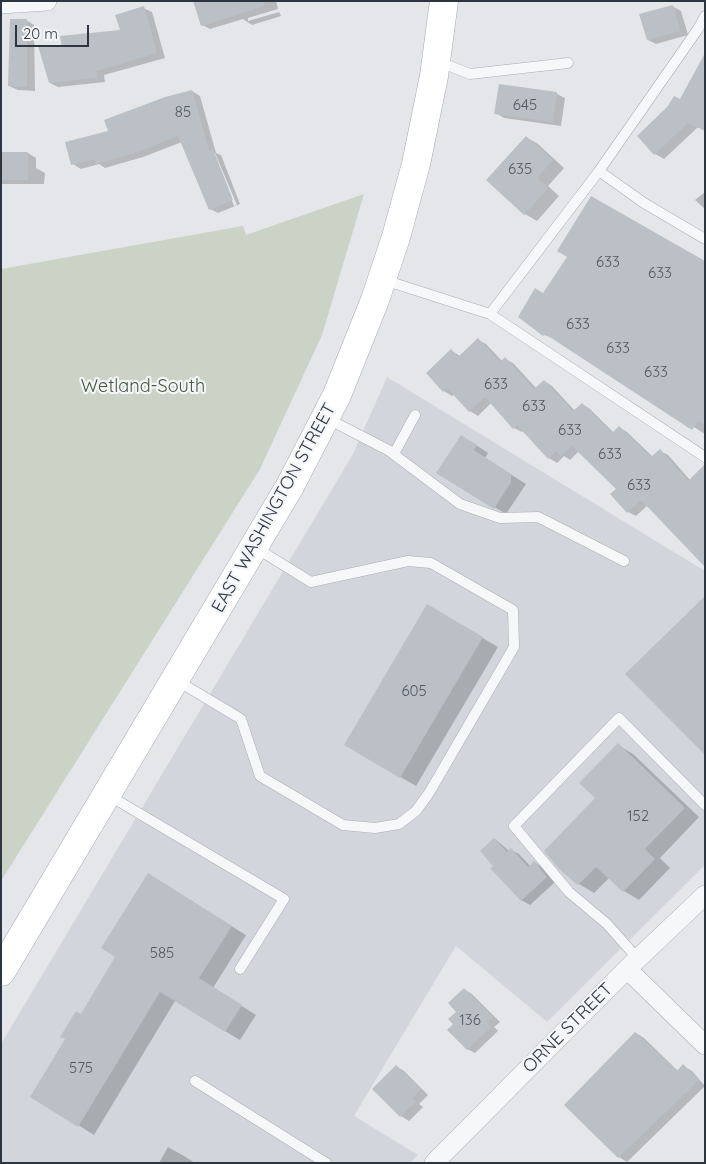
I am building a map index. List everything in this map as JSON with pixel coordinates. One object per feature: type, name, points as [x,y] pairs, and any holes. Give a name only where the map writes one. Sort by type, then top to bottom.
[{"type":"main road","name":"EAST WASHINGTON STREET","points":[[1,972],[290,486],[337,395],[382,280],[416,164],[436,60],[444,1]]},
{"type":"street","points":[[1,4],[47,1]]},
{"type":"street","name":"ORNE STREET","points":[[434,1163],[633,964],[705,896]]},
{"type":"street","points":[[633,964],[705,1044]]},
{"type":"lane","points":[[490,314],[599,171],[705,16]]},
{"type":"lane","points":[[436,60],[470,74],[568,63]]},
{"type":"lane","points":[[599,171],[644,203],[705,239]]},
{"type":"lane","points":[[382,280],[490,314],[705,457]]},
{"type":"lane","points":[[394,454],[415,415]]},
{"type":"lane","points":[[325,418],[394,454],[460,504],[500,518],[538,517],[624,561]]},
{"type":"lane","points":[[175,680],[241,719],[260,776],[343,825],[375,828],[399,824],[416,811],[429,793],[514,647],[513,610],[431,563],[408,561],[311,582],[254,547]]},
{"type":"lane","points":[[633,964],[607,924],[569,892],[514,826],[619,718],[705,805]]},
{"type":"lane","points":[[107,794],[284,899],[240,969]]},
{"type":"lane","points":[[195,1081],[326,1163]]},
{"type":"shaded area","points":[[387,377],[705,571],[705,865],[547,1022],[456,946],[354,1116],[418,1155],[410,1163],[1,1163],[1,1044],[353,454]]},
{"type":"green space","name":"Wetland-South","points":[[364,194],[322,335],[260,469],[1,881],[1,269],[243,226],[246,235]]},
{"type":"building","points":[[193,1],[263,1],[264,6],[201,26]]},
{"type":"building","points":[[673,5],[680,31],[647,40],[639,14]]},
{"type":"building","points":[[144,6],[157,53],[96,71],[97,78],[49,83],[38,46],[62,47],[60,36],[120,30],[115,15]]},
{"type":"building","points":[[10,19],[27,19],[27,87],[8,86]]},
{"type":"building","points":[[705,53],[705,131],[688,123],[654,155],[637,136],[668,106],[674,96],[680,99]]},
{"type":"building","points":[[499,84],[557,92],[553,122],[494,114]]},
{"type":"building","points":[[192,90],[209,151],[213,149],[233,200],[209,210],[178,136],[134,153],[96,164],[95,159],[71,165],[65,142],[108,131],[104,120],[165,97]]},
{"type":"building","points":[[526,136],[553,160],[537,178],[548,188],[524,215],[486,180]]},
{"type":"building","points":[[1,152],[28,152],[28,180],[1,180]]},
{"type":"building","points":[[591,196],[705,261],[705,425],[698,421],[692,430],[545,334],[543,336],[518,317],[535,288],[543,293],[567,257],[557,251]]},
{"type":"building","points":[[478,338],[500,362],[505,357],[534,389],[544,380],[573,411],[582,403],[612,433],[619,426],[651,457],[660,449],[688,481],[705,464],[705,567],[641,500],[627,513],[610,494],[616,489],[572,446],[561,456],[556,451],[548,459],[517,425],[513,429],[485,397],[469,412],[447,388],[443,392],[426,373],[451,349],[458,357]]},
{"type":"building","points":[[461,435],[477,445],[474,450],[511,474],[511,482],[494,509],[436,473]]},
{"type":"building","points":[[705,596],[705,755],[625,674]]},
{"type":"building","points":[[427,604],[483,637],[400,778],[344,745]]},
{"type":"building","points":[[618,743],[685,808],[645,849],[655,859],[623,892],[596,867],[578,885],[558,868],[544,851],[595,798],[579,783]]},
{"type":"building","points":[[494,838],[507,852],[511,848],[528,867],[534,861],[547,877],[521,901],[490,868],[493,866],[480,851]]},
{"type":"building","points":[[148,873],[232,926],[199,978],[242,1005],[225,1032],[160,992],[78,1127],[30,1097],[65,1039],[60,1037],[76,1011],[81,1014],[115,957],[101,948]]},
{"type":"building","points":[[464,988],[493,1017],[487,1022],[491,1027],[467,1050],[447,1030],[453,1024],[448,1019],[456,1012],[448,1003]]},
{"type":"building","points":[[635,1032],[677,1071],[683,1064],[699,1080],[618,1158],[564,1105]]},
{"type":"building","points":[[396,1065],[421,1089],[412,1098],[416,1102],[400,1117],[372,1089]]}]
